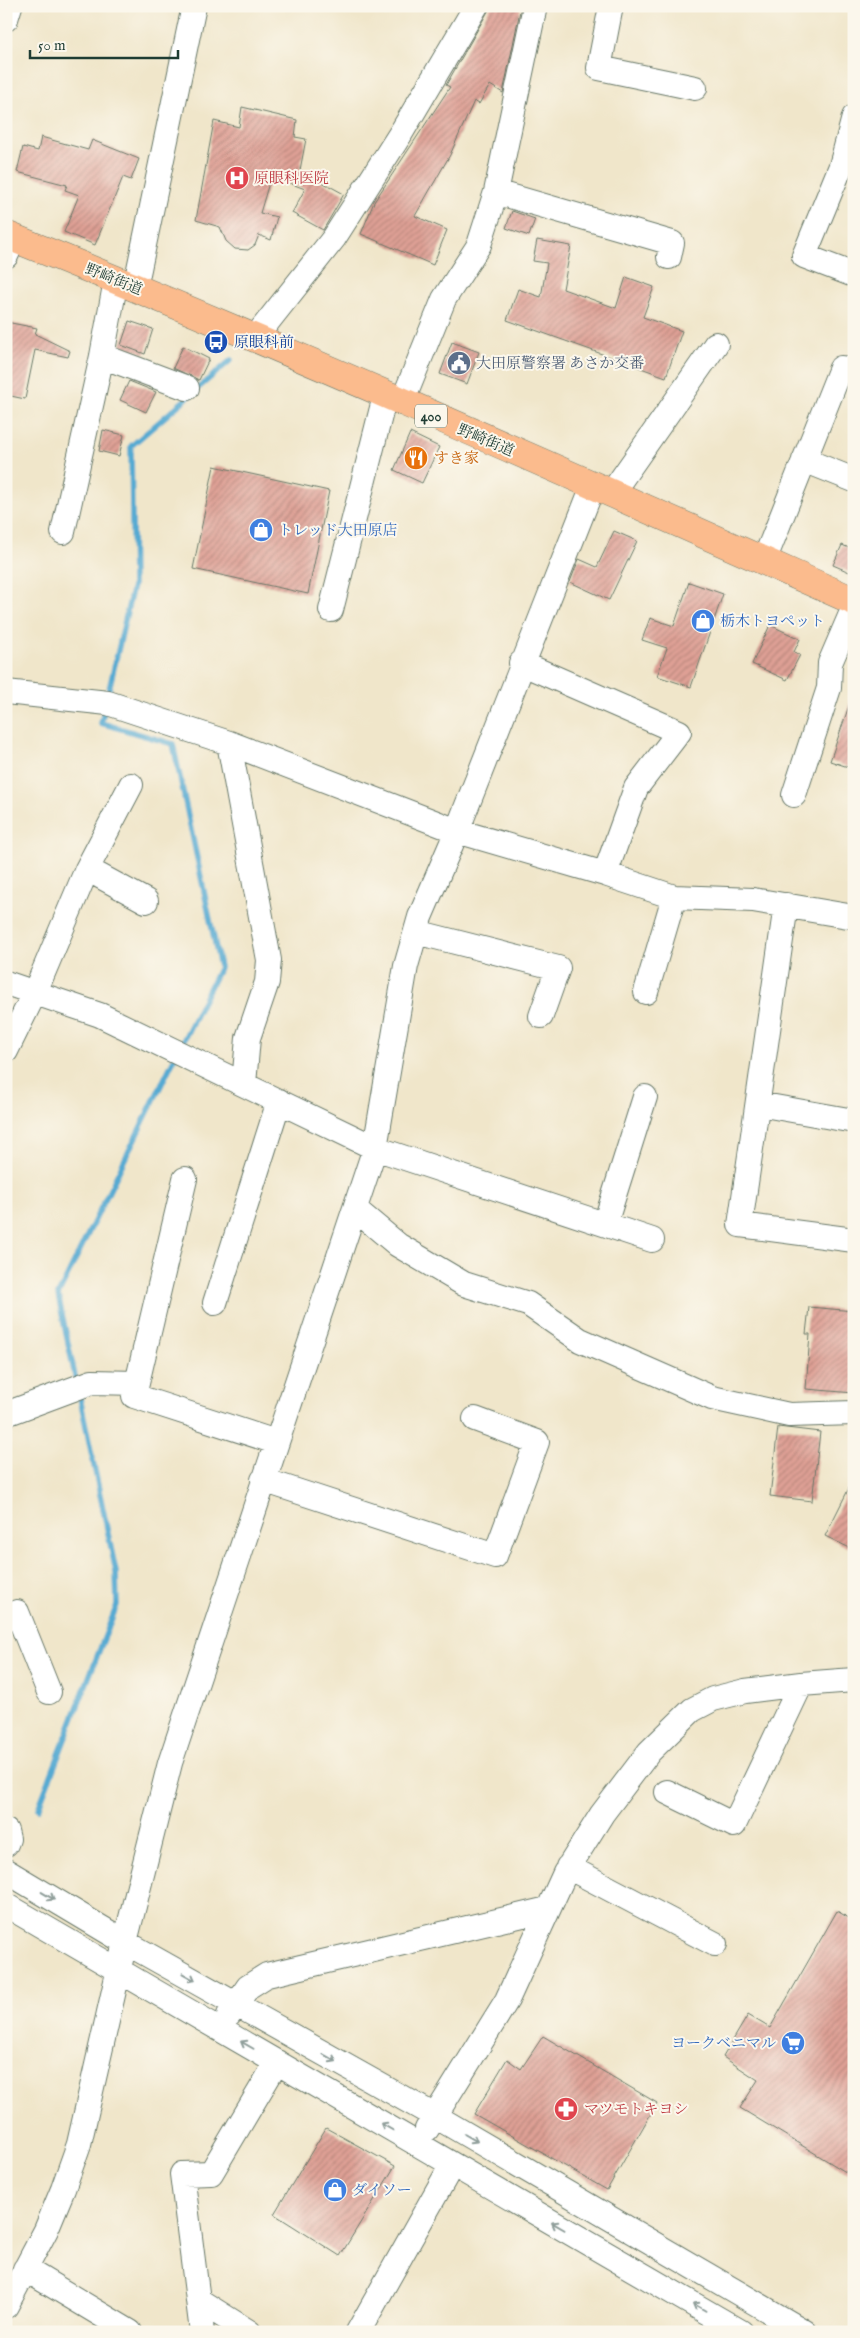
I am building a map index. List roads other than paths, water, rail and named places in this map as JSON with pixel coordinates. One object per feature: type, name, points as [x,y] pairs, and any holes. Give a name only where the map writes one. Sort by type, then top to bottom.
[{"type":"highway","name":"野崎街道","points":[[9,243],[125,284],[854,601]]},
{"type":"street","points":[[6,19],[10,6]]},
{"type":"street","points":[[63,532],[102,356],[125,284],[194,6]]},
{"type":"street","points":[[254,339],[334,238],[401,133],[476,6]]},
{"type":"street","points":[[331,610],[393,399],[444,299],[479,245],[496,192],[535,6]]},
{"type":"street","points":[[610,6],[599,68],[695,88]]},
{"type":"street","points":[[854,117],[841,166],[804,256],[854,275]]},
{"type":"street","points":[[496,192],[672,243],[669,257]]},
{"type":"street","points":[[6,2306],[46,2230],[64,2189],[79,2144],[120,1972],[125,1942],[170,1763],[375,1148],[406,966],[420,917],[457,831],[522,663],[602,490],[716,344]]},
{"type":"street","points":[[102,356],[187,388]]},
{"type":"street","points":[[764,561],[841,368],[854,372]]},
{"type":"street","points":[[804,460],[854,480]]},
{"type":"street","points":[[794,795],[829,688],[830,663],[854,607]]},
{"type":"street","points":[[522,663],[679,732],[636,788],[605,874]]},
{"type":"street","points":[[6,692],[108,703],[229,743],[457,831],[605,874],[674,897],[754,900],[854,917]]},
{"type":"street","points":[[229,743],[268,960],[267,982],[248,1038],[244,1084]]},
{"type":"street","points":[[6,1051],[35,992],[87,869],[131,785]]},
{"type":"street","points":[[87,869],[146,901]]},
{"type":"street","points":[[646,992],[674,897]]},
{"type":"street","points":[[786,906],[740,1225],[854,1240]]},
{"type":"street","points":[[416,932],[558,968],[541,1016]]},
{"type":"street","points":[[6,983],[100,1015],[375,1148],[652,1240]]},
{"type":"street","points":[[605,1224],[645,1098]]},
{"type":"street","points":[[215,1303],[279,1101]]},
{"type":"street","points":[[758,1104],[853,1119]]},
{"type":"street","points":[[185,1179],[134,1396],[276,1442]]},
{"type":"street","points":[[354,1208],[398,1245],[464,1284],[528,1304],[580,1340],[712,1398],[789,1415],[854,1413]]},
{"type":"street","points":[[6,1414],[92,1382],[136,1383]]},
{"type":"street","points":[[263,1480],[495,1556],[537,1442],[475,1420]]},
{"type":"street","points":[[6,1617],[17,1612],[49,1692]]},
{"type":"street","points":[[418,2145],[507,2000],[568,1867],[602,1814],[649,1752],[692,1710],[713,1698],[801,1684],[854,1680]]},
{"type":"street","points":[[667,1792],[734,1825],[801,1684]]},
{"type":"street","points":[[6,1831],[8,1839],[6,1844]]},
{"type":"street","points":[[568,1867],[715,1944]]},
{"type":"street","points":[[6,1871],[125,1942],[321,2054],[435,2116],[805,2332]]},
{"type":"street","points":[[6,1905],[741,2332]]},
{"type":"street","points":[[220,2029],[248,1986],[267,1975],[548,1909]]},
{"type":"street","points":[[202,2332],[182,2174],[211,2173],[277,2062]]},
{"type":"street","points":[[358,2332],[452,2165]]},
{"type":"street","points":[[25,2269],[130,2332]]},
{"type":"street","points":[[198,2300],[249,2332]]},
{"type":"waterway","points":[[107,698],[133,586],[131,446],[231,360]]},
{"type":"waterway","points":[[105,707],[101,723],[173,744],[220,967],[179,1049]]},
{"type":"waterway","points":[[76,1381],[58,1295],[175,1057]]},
{"type":"waterway","points":[[38,1809],[117,1605],[116,1572],[79,1393]]},
{"type":"place","name":"原眼科医院","points":[[237,178]]},
{"type":"place","name":"原眼科前","points":[[216,342]]},
{"type":"place","name":"大田原警察署 あさか交番","points":[[459,363]]},
{"type":"place","name":"すき家","points":[[416,458]]},
{"type":"place","name":"トレッド大田原店","points":[[261,530]]},
{"type":"place","name":"栃木トヨペット","points":[[703,621]]},
{"type":"place","name":"ヨークベニマル","points":[[793,2043]]},
{"type":"place","name":"マツモトキヨシ","points":[[566,2109]]},
{"type":"place","name":"ダイソー","points":[[335,2190]]}]
